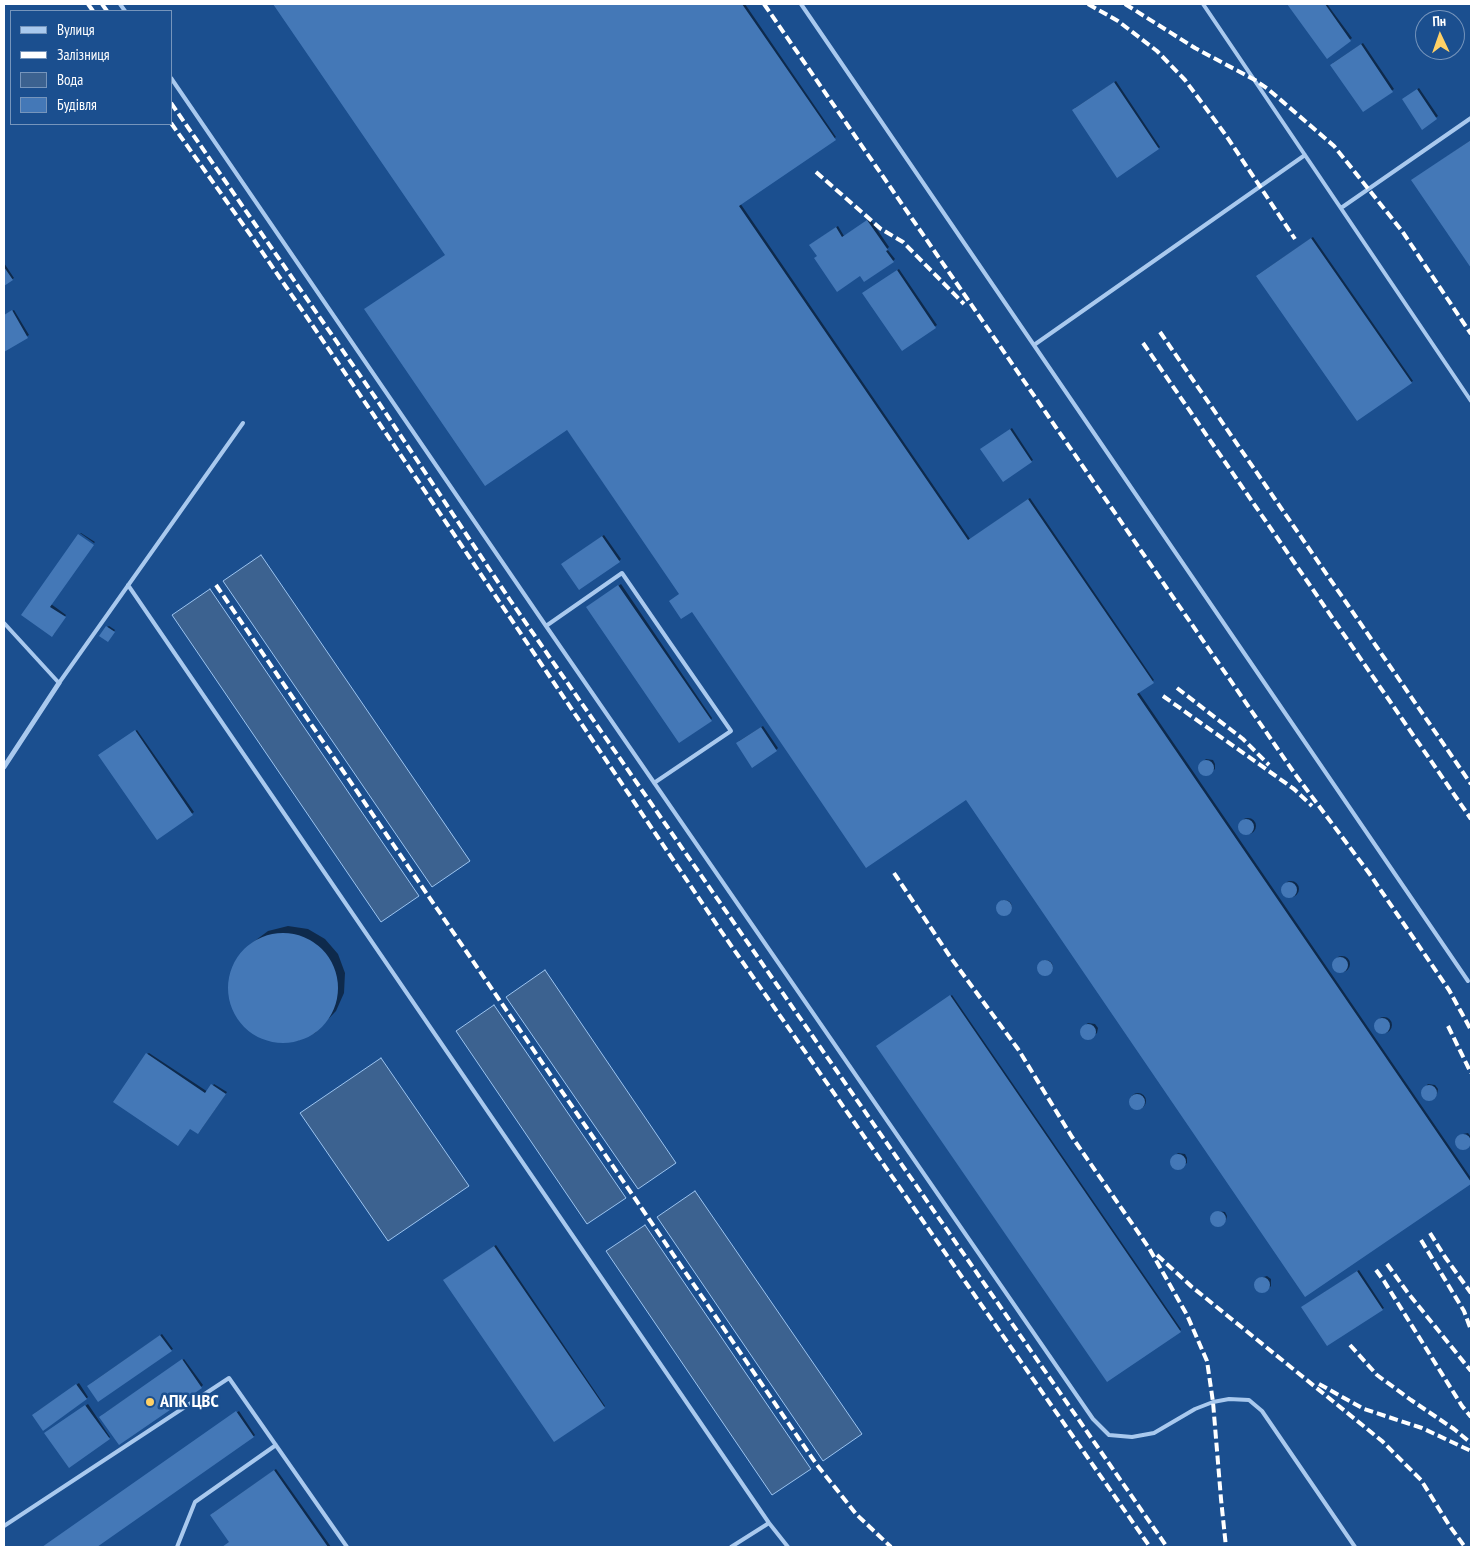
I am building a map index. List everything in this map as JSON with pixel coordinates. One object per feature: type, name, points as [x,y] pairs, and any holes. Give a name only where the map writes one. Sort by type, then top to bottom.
[{"type":"street","points":[[4,767],[59,683]]},
{"type":"lane","points":[[801,4],[1468,981]]},
{"type":"lane","points":[[1203,4],[1471,401]]},
{"type":"lane","points":[[172,79],[1093,1419],[1109,1435],[1132,1437],[1154,1434],[1195,1409],[1213,1402],[1249,1400],[1262,1411],[1355,1547]]},
{"type":"lane","points":[[1341,208],[1471,118]]},
{"type":"lane","points":[[1034,345],[1306,155]]},
{"type":"lane","points":[[4,622],[59,683],[243,423]]},
{"type":"lane","points":[[546,626],[622,573],[731,731],[654,783]]},
{"type":"lane","points":[[128,585],[768,1522],[788,1547]]},
{"type":"lane","points":[[4,1526],[229,1378],[348,1547]]},
{"type":"lane","points":[[177,1547],[195,1502],[276,1445]]},
{"type":"lane","points":[[731,1547],[768,1522]]},
{"type":"water","points":[[261,555],[470,861],[432,887],[223,581]]},
{"type":"water","points":[[210,589],[419,896],[381,922],[172,615]]},
{"type":"water","points":[[545,970],[676,1163],[638,1189],[506,997]]},
{"type":"water","points":[[494,1005],[626,1198],[587,1224],[456,1031]]},
{"type":"water","points":[[381,1058],[469,1186],[388,1241],[300,1113]]},
{"type":"water","points":[[695,1191],[862,1434],[823,1461],[657,1217]]},
{"type":"water","points":[[645,1225],[811,1469],[772,1495],[606,1251]]},
{"type":"building","points":[[273,4],[742,4],[836,140],[739,206],[968,540],[1028,499],[1154,683],[1137,694],[1471,1184],[1305,1297],[966,800],[866,868],[692,612],[681,619],[669,601],[679,594],[567,430],[485,486],[364,309],[445,255]]},
{"type":"building","points":[[1287,4],[1325,4],[1351,41],[1327,59]]},
{"type":"building","points":[[1361,44],[1393,92],[1363,112],[1330,65]]},
{"type":"building","points":[[1114,82],[1159,149],[1117,178],[1072,110]]},
{"type":"building","points":[[1417,89],[1437,119],[1422,130],[1402,99]]},
{"type":"building","points":[[1471,140],[1471,268],[1411,180]]},
{"type":"building","points":[[867,220],[894,262],[864,282],[860,276],[837,292],[814,258],[817,256],[809,245],[836,227],[842,237]]},
{"type":"building","points":[[1311,238],[1412,383],[1357,421],[1256,276]]},
{"type":"building","points":[[4,267],[13,280],[4,286]]},
{"type":"building","points":[[897,270],[936,328],[902,351],[862,293]]},
{"type":"building","points":[[12,310],[28,338],[4,352],[4,315]]},
{"type":"building","points":[[1010,429],[1032,462],[1003,482],[980,449]]},
{"type":"building","points":[[78,534],[94,545],[50,607],[66,617],[52,637],[21,615]]},
{"type":"building","points":[[602,536],[620,562],[579,590],[561,564]]},
{"type":"building","points":[[618,585],[712,721],[679,743],[586,607]]},
{"type":"building","points":[[106,626],[115,632],[108,642],[99,636]]},
{"type":"building","points":[[761,727],[777,751],[752,768],[736,743]]},
{"type":"building","points":[[135,730],[193,815],[157,840],[98,755]]},
{"type":"building","points":[[1203,760],[1209,760],[1214,765],[1212,774],[1203,776],[1198,771],[1198,765]]},
{"type":"building","points":[[1243,819],[1249,819],[1254,824],[1252,833],[1243,835],[1238,830],[1238,824]]},
{"type":"building","points":[[1286,882],[1292,882],[1297,887],[1295,896],[1286,898],[1281,893],[1281,887]]},
{"type":"building","points":[[1001,900],[1007,900],[1012,905],[1010,914],[1001,916],[996,911],[996,905]]},
{"type":"building","points":[[283,933],[304,937],[322,949],[334,967],[338,988],[334,1009],[322,1027],[304,1039],[283,1043],[262,1039],[244,1027],[232,1009],[228,988],[232,967],[244,949],[262,937]]},
{"type":"building","points":[[1337,957],[1343,957],[1348,962],[1346,971],[1337,973],[1332,968],[1332,962]]},
{"type":"building","points":[[1042,960],[1048,960],[1053,965],[1051,974],[1042,976],[1037,971],[1037,965]]},
{"type":"building","points":[[950,995],[1181,1332],[1107,1382],[876,1046]]},
{"type":"building","points":[[1379,1018],[1385,1018],[1390,1023],[1388,1032],[1379,1034],[1374,1029],[1374,1023]]},
{"type":"building","points":[[1085,1024],[1091,1024],[1096,1029],[1094,1038],[1085,1040],[1080,1035],[1080,1029]]},
{"type":"building","points":[[146,1053],[205,1093],[211,1084],[226,1094],[198,1134],[190,1129],[178,1146],[113,1102]]},
{"type":"building","points":[[1426,1085],[1432,1085],[1437,1090],[1435,1099],[1426,1101],[1421,1096],[1421,1090]]},
{"type":"building","points":[[1134,1094],[1140,1094],[1145,1099],[1143,1108],[1134,1110],[1129,1105],[1129,1099]]},
{"type":"building","points":[[1463,1134],[1469,1136],[1471,1142],[1469,1148],[1463,1150],[1457,1148],[1455,1142],[1457,1136]]},
{"type":"building","points":[[1175,1154],[1181,1154],[1186,1159],[1184,1168],[1175,1170],[1170,1165],[1170,1159]]},
{"type":"building","points":[[1215,1211],[1221,1211],[1226,1216],[1224,1225],[1215,1227],[1210,1222],[1210,1216]]},
{"type":"building","points":[[494,1246],[605,1408],[554,1442],[443,1280]]},
{"type":"building","points":[[1357,1271],[1383,1310],[1327,1346],[1301,1307]]},
{"type":"building","points":[[1259,1277],[1265,1277],[1270,1282],[1268,1291],[1259,1293],[1254,1288],[1254,1282]]},
{"type":"building","points":[[160,1335],[172,1351],[98,1402],[87,1386]]},
{"type":"building","points":[[182,1359],[202,1388],[119,1445],[99,1417]]},
{"type":"building","points":[[76,1384],[87,1399],[43,1431],[32,1415]]},
{"type":"building","points":[[85,1405],[110,1439],[69,1468],[44,1433]]},
{"type":"building","points":[[236,1411],[254,1437],[97,1547],[42,1547]]},
{"type":"building","points":[[274,1470],[328,1547],[222,1547],[229,1542],[210,1515]]},
{"type":"railway","points":[[88,4],[92,10]]},
{"type":"railway","points":[[102,4],[106,10]]},
{"type":"railway","points":[[764,4],[1295,774],[1369,873],[1449,990],[1471,1030]]},
{"type":"railway","points":[[1088,4],[1118,21],[1157,51],[1185,80],[1225,134],[1295,239]]},
{"type":"railway","points":[[1125,4],[1195,48],[1255,80],[1334,146],[1402,231],[1471,334]]},
{"type":"railway","points":[[172,104],[375,397],[510,600],[1167,1547]]},
{"type":"railway","points":[[172,124],[373,414],[721,931],[1150,1547]]},
{"type":"railway","points":[[816,172],[881,229],[903,242],[964,304]]},
{"type":"railway","points":[[1160,332],[1471,784]]},
{"type":"railway","points":[[1143,343],[1471,819]]},
{"type":"railway","points":[[216,585],[817,1465],[857,1515],[891,1547]]},
{"type":"railway","points":[[1177,688],[1243,739],[1269,765]]},
{"type":"railway","points":[[1163,696],[1294,789],[1312,806]]},
{"type":"railway","points":[[894,873],[951,958],[1018,1049],[1072,1137],[1149,1248],[1187,1315],[1207,1361],[1213,1402],[1226,1547]]},
{"type":"railway","points":[[1448,1026],[1471,1073]]},
{"type":"railway","points":[[1430,1233],[1471,1293]]},
{"type":"railway","points":[[1421,1240],[1464,1311],[1471,1330]]},
{"type":"railway","points":[[1157,1255],[1192,1287],[1382,1441],[1421,1480],[1465,1547]]},
{"type":"railway","points":[[1387,1264],[1471,1371]]},
{"type":"railway","points":[[1376,1270],[1462,1406],[1471,1417]]},
{"type":"railway","points":[[1350,1345],[1377,1375],[1471,1443]]},
{"type":"railway","points":[[1319,1384],[1364,1409],[1422,1428],[1471,1451]]},
{"type":"place","name":"АПК ЦВС","points":[[150,1402]]}]
